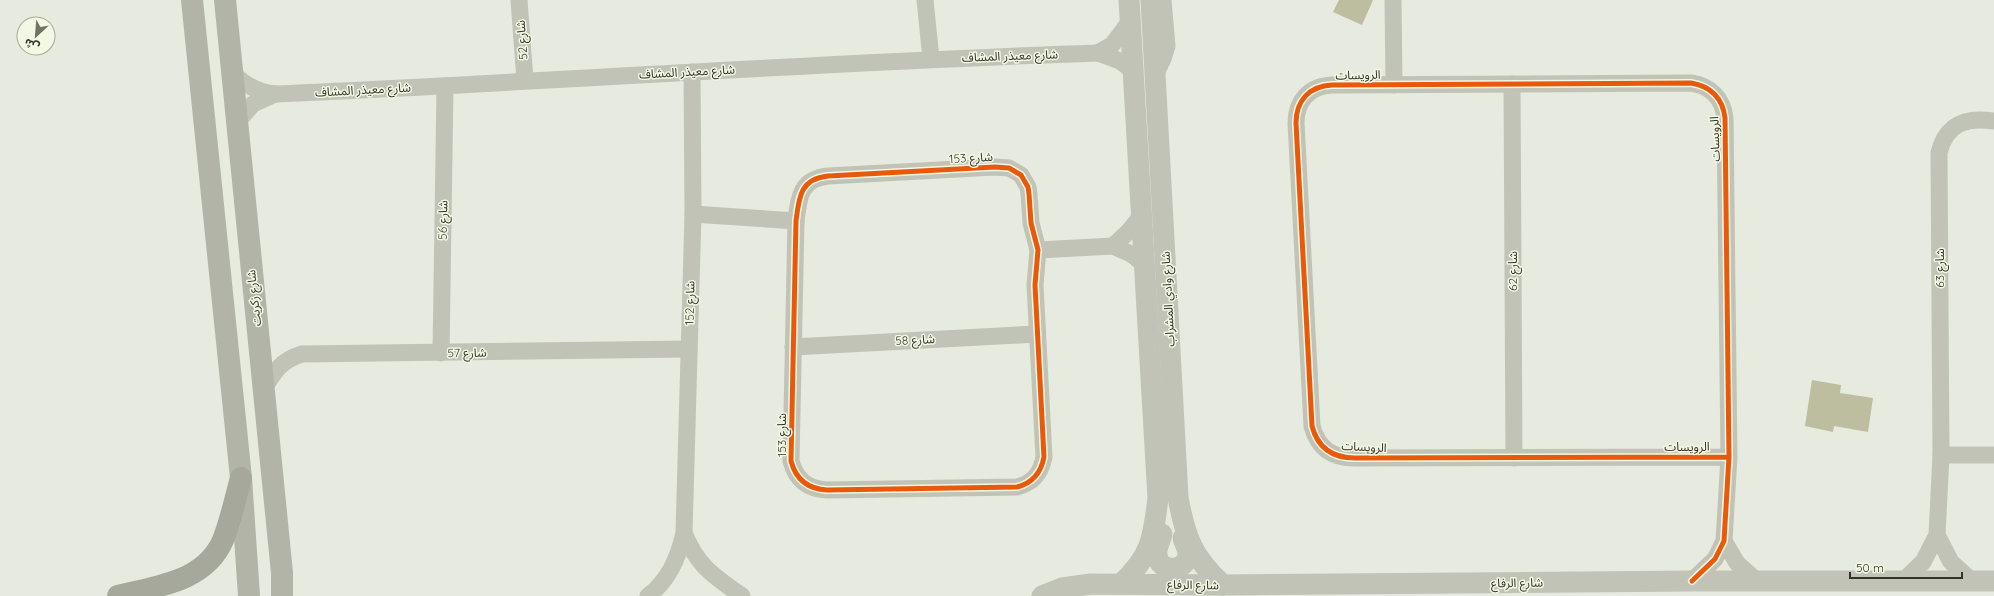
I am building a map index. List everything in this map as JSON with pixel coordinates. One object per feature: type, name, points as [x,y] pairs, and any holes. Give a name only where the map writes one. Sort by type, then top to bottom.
[{"type":"main road","points":[[192,0],[241,478],[248,589],[266,593],[282,587]]},
{"type":"main road","name":"شارع زكريت","points":[[225,0],[282,587]]},
{"type":"main road","points":[[118,596],[182,579],[202,568],[212,560],[223,539],[241,478]]},
{"type":"street","name":"شارع 52","points":[[519,0],[525,80]]},
{"type":"street","points":[[925,0],[931,59]]},
{"type":"street","name":"شارع وادي المشراب","points":[[1121,584],[1136,569],[1147,552],[1154,533],[1158,498],[1129,0]]},
{"type":"street","name":"شارع وادي المشراب","points":[[1151,0],[1178,498],[1187,534],[1196,556],[1209,572],[1223,585]]},
{"type":"street","points":[[1156,73],[1166,54],[1167,46],[1163,0]]},
{"type":"street","name":"الرويسات","points":[[1393,0],[1394,85]]},
{"type":"street","points":[[1098,53],[1112,45],[1130,21]]},
{"type":"street","name":"شارع معيذر المشاف","points":[[232,72],[239,79],[256,90],[275,94],[446,87],[525,80],[931,59],[1098,53],[1120,61],[1133,71]]},
{"type":"street","name":"شارع 152","points":[[648,596],[661,584],[674,566],[680,553],[684,533],[692,214],[692,72]]},
{"type":"street","name":"الرويسات","points":[[1692,581],[1712,563],[1724,540],[1729,456],[1726,118],[1722,104],[1713,92],[1699,84],[1692,83],[1324,86],[1310,91],[1300,101],[1297,108],[1297,147],[1312,426],[1314,434],[1324,448],[1330,453],[1346,458],[1729,456]]},
{"type":"street","name":"شارع 62","points":[[1512,84],[1514,458]]},
{"type":"street","name":"شارع 56","points":[[441,353],[446,87]]},
{"type":"street","name":"شارع معيذر المشاف","points":[[236,122],[253,104],[275,94]]},
{"type":"street","name":"شارع 63","points":[[1903,581],[1923,562],[1937,535],[1941,455],[1939,153],[1944,138],[1961,123],[1976,120],[1994,121]]},
{"type":"street","name":"شارع 153","points":[[1002,167],[1016,171],[1021,175],[1028,187],[1031,222],[1038,250],[1034,285],[1044,457],[1040,471],[1036,477],[1024,485],[1017,487],[827,490],[810,487],[797,477],[791,461],[796,221],[802,191],[810,182],[822,176],[1002,167]]},
{"type":"street","points":[[692,214],[796,221]]},
{"type":"street","points":[[1113,246],[1128,232],[1141,216]]},
{"type":"street","points":[[1038,250],[1113,246],[1131,254],[1144,264]]},
{"type":"street","name":"شارع 58","points":[[793,347],[1037,334]]},
{"type":"street","name":"شارع 57","points":[[263,391],[274,371],[280,365],[294,356],[302,354],[689,349]]},
{"type":"street","points":[[1941,455],[1994,455]]},
{"type":"street","points":[[1158,498],[1163,524],[1157,554],[1161,564],[1171,569],[1181,566],[1185,562],[1188,552],[1180,530],[1178,498]]},
{"type":"street","name":"شارع 152","points":[[684,533],[690,548],[701,564],[742,596]]},
{"type":"street","points":[[1937,535],[1951,562],[1972,581]]},
{"type":"street","points":[[1724,540],[1737,563],[1757,581]]},
{"type":"street","name":"شارع الرفاع","points":[[1042,596],[1062,588],[1076,585],[1121,584],[1223,585],[1692,581],[1994,581]]},
{"type":"building","points":[[1339,0],[1373,0],[1362,25],[1333,12]]},
{"type":"building","points":[[1812,380],[1841,385],[1840,393],[1873,398],[1868,432],[1834,426],[1833,432],[1805,426]]},
{"type":"cycle path","points":[[1692,581],[1715,559],[1724,541],[1729,457],[1725,118],[1719,99],[1710,90],[1691,83],[1332,85],[1317,88],[1305,96],[1298,108],[1296,123],[1312,426],[1318,441],[1322,446],[1333,454],[1347,458],[1729,457]]},
{"type":"cycle path","points":[[995,167],[1009,168],[1021,175],[1028,187],[1031,223],[1038,250],[1035,285],[1044,457],[1041,468],[1032,480],[1017,487],[827,490],[814,488],[800,478],[793,468],[791,461],[796,221],[798,204],[806,185],[819,178],[828,176],[995,167]]}]
